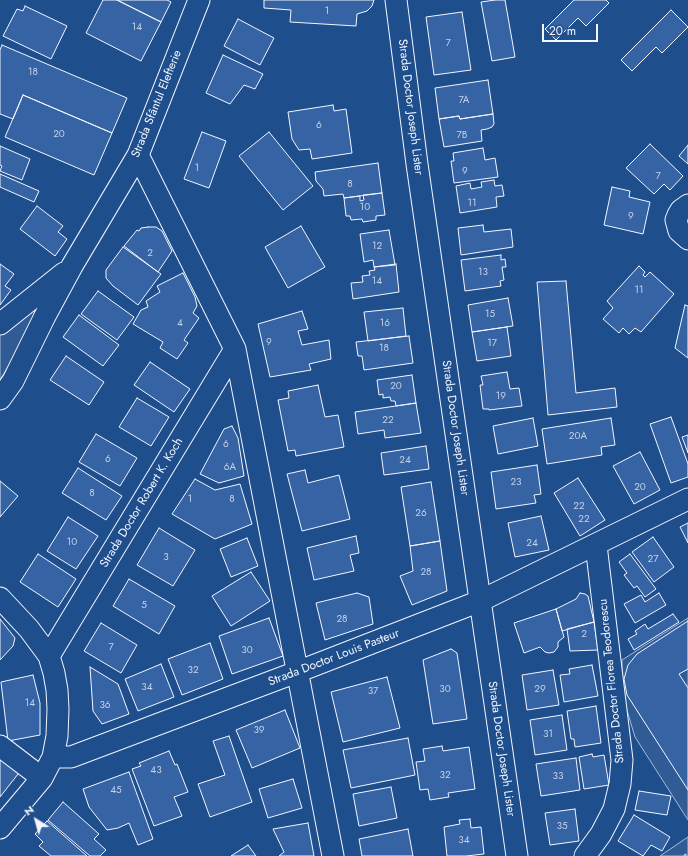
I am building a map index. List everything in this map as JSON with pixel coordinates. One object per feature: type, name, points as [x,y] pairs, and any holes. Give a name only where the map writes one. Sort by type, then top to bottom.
[{"type":"street","name":"Strada Sfântul Elefterie","points":[[0,399],[13,381],[72,266],[138,155],[199,0]]},
{"type":"street","name":"Strada Doctor Joseph Lister","points":[[396,0],[417,164],[516,856]]},
{"type":"street","points":[[138,155],[235,349],[333,856]]},
{"type":"street","points":[[688,205],[681,210],[676,220],[679,231],[688,239]]},
{"type":"street","name":"Strada Sfântul Elefterie","points":[[0,324],[72,266]]},
{"type":"street","name":"Strada Doctor Robert K. Koch","points":[[48,656],[235,349]]},
{"type":"street","name":"Strada Doctor Louis Pasteur","points":[[53,757],[70,757],[297,672],[480,601],[688,499]]},
{"type":"street","name":"Strada Doctor Florea Teodorescu","points":[[585,856],[601,834],[614,809],[620,784],[622,760],[596,545]]},
{"type":"street","points":[[0,598],[29,629],[48,656],[56,685],[58,709],[57,736],[53,757],[42,778],[0,828]]},
{"type":"street","points":[[0,746],[42,778]]},
{"type":"path","points":[[684,856],[688,853]]},
{"type":"shaded area","points":[[42,299],[46,302],[0,380],[0,333]]},
{"type":"shaded area","points":[[688,618],[688,820],[635,737],[622,694],[622,660]]},
{"type":"shaded area","points":[[688,837],[688,856],[660,856]]},
{"type":"building","points":[[103,0],[117,0],[161,22],[141,61],[86,33]]},
{"type":"building","points":[[117,0],[167,0],[171,2],[161,22]]},
{"type":"building","points":[[264,0],[374,0],[372,6],[367,11],[357,14],[356,26],[290,22],[291,10],[264,8]]},
{"type":"building","points":[[505,0],[515,57],[492,61],[481,2]]},
{"type":"building","points":[[574,0],[606,0],[609,3],[586,26],[578,18],[556,40],[545,29]]},
{"type":"building","points":[[25,6],[67,26],[51,59],[3,36],[17,9],[23,11]]},
{"type":"building","points":[[671,10],[688,27],[662,53],[656,47],[632,71],[621,60]]},
{"type":"building","points":[[462,12],[471,70],[434,75],[426,17]]},
{"type":"building","points":[[238,19],[274,38],[260,65],[224,46]]},
{"type":"building","points":[[2,45],[127,98],[112,133],[23,95],[13,119],[0,114],[0,50]]},
{"type":"building","points":[[223,55],[263,74],[255,89],[244,85],[230,104],[206,93]]},
{"type":"building","points":[[488,80],[493,114],[460,119],[459,116],[439,119],[435,88]]},
{"type":"building","points":[[23,95],[112,133],[94,175],[5,137]]},
{"type":"building","points":[[333,105],[334,111],[346,109],[352,153],[312,159],[310,149],[299,150],[292,139],[288,112]]},
{"type":"building","points":[[493,114],[494,124],[492,127],[481,130],[482,141],[444,147],[439,119],[459,116],[460,119]]},
{"type":"building","points":[[202,132],[226,141],[209,188],[184,179]]},
{"type":"building","points":[[269,132],[313,186],[283,210],[239,156]]},
{"type":"building","points":[[650,144],[683,176],[670,190],[664,184],[654,194],[626,168]]},
{"type":"building","points":[[688,145],[688,164],[679,156]]},
{"type":"building","points":[[0,146],[30,159],[22,180],[0,171],[2,166],[0,165]]},
{"type":"building","points":[[483,148],[485,160],[495,158],[498,177],[454,183],[451,161],[454,161],[453,153]]},
{"type":"building","points":[[378,163],[382,193],[344,198],[343,194],[324,196],[323,189],[316,181],[315,172]]},
{"type":"building","points":[[0,174],[39,191],[34,202],[0,187]]},
{"type":"building","points":[[494,180],[495,186],[502,185],[504,196],[496,197],[497,207],[460,213],[456,186],[470,183],[471,189],[482,187],[481,182]]},
{"type":"building","points":[[612,187],[630,191],[629,197],[650,202],[643,234],[604,225]]},
{"type":"building","points":[[382,193],[385,215],[376,216],[376,220],[363,222],[362,219],[351,220],[350,216],[346,216],[344,198],[360,196],[360,201],[364,200],[363,195]]},
{"type":"building","points":[[37,206],[63,226],[58,232],[67,239],[55,256],[20,229]]},
{"type":"building","points":[[483,225],[484,232],[511,229],[513,247],[461,255],[458,228]]},
{"type":"building","points":[[301,226],[325,267],[288,288],[265,247]]},
{"type":"building","points":[[156,227],[162,231],[172,251],[158,272],[124,246],[137,230],[139,231],[141,228]]},
{"type":"building","points":[[389,230],[395,265],[374,267],[373,260],[364,262],[360,234]]},
{"type":"building","points":[[123,247],[161,274],[138,305],[113,286],[106,278],[106,270]]},
{"type":"building","points":[[501,255],[501,260],[505,259],[506,267],[502,267],[504,280],[500,281],[501,286],[465,291],[461,260]]},
{"type":"building","points":[[0,264],[14,274],[5,286],[11,290],[0,305]]},
{"type":"building","points":[[396,264],[399,292],[353,299],[351,283],[363,282],[362,276],[370,275],[369,271],[375,270],[374,267]]},
{"type":"building","points":[[639,266],[645,272],[643,275],[645,277],[650,272],[674,294],[641,332],[635,328],[629,334],[623,328],[619,333],[603,319],[613,308],[607,301]]},
{"type":"building","points":[[183,273],[195,297],[197,306],[193,313],[199,318],[184,340],[188,343],[177,359],[160,348],[163,342],[133,324],[141,310],[148,307],[146,301],[160,292],[157,286]]},
{"type":"building","points":[[566,281],[576,393],[615,388],[617,407],[548,415],[537,282]]},
{"type":"building","points":[[98,291],[134,317],[117,340],[81,314]]},
{"type":"building","points":[[508,298],[513,326],[472,332],[468,305]]},
{"type":"building","points":[[685,305],[688,306],[688,358],[675,348]]},
{"type":"building","points":[[403,308],[406,336],[368,341],[364,312]]},
{"type":"building","points":[[302,311],[308,329],[298,331],[302,345],[329,340],[331,359],[309,364],[311,370],[270,377],[258,324]]},
{"type":"building","points":[[79,315],[119,345],[103,366],[63,337]]},
{"type":"building","points":[[507,327],[511,356],[477,361],[472,332]]},
{"type":"building","points":[[409,336],[413,363],[364,370],[362,356],[358,356],[356,342]]},
{"type":"building","points":[[66,356],[104,382],[89,405],[50,380]]},
{"type":"building","points":[[150,362],[190,389],[174,412],[134,385]]},
{"type":"building","points":[[507,372],[510,389],[519,388],[522,406],[489,410],[483,409],[480,385],[483,385],[481,376]]},
{"type":"building","points":[[412,375],[416,403],[396,406],[395,401],[391,401],[390,397],[383,398],[383,394],[379,395],[377,380]]},
{"type":"building","points":[[318,385],[325,417],[338,415],[344,447],[296,456],[295,450],[288,451],[278,400],[289,398],[288,391]]},
{"type":"building","points":[[137,398],[169,417],[151,446],[119,427]]},
{"type":"building","points":[[416,403],[421,433],[385,438],[384,430],[358,434],[355,412]]},
{"type":"building","points":[[671,417],[688,464],[688,477],[671,483],[650,424]]},
{"type":"building","points":[[533,418],[538,446],[498,454],[493,426]]},
{"type":"building","points":[[611,418],[615,445],[601,447],[602,455],[547,464],[542,429]]},
{"type":"building","points":[[232,426],[238,438],[244,476],[219,483],[200,474],[224,429]]},
{"type":"building","points":[[96,434],[137,458],[120,486],[79,462]]},
{"type":"building","points":[[688,435],[688,453],[682,437]]},
{"type":"building","points":[[426,446],[429,469],[384,475],[381,453]]},
{"type":"building","points":[[640,452],[660,490],[634,504],[613,466]]},
{"type":"building","points":[[537,465],[541,494],[534,495],[536,503],[496,509],[491,472]]},
{"type":"building","points":[[78,468],[122,496],[106,520],[62,493]]},
{"type":"building","points":[[305,470],[308,483],[339,475],[350,519],[302,531],[287,474]]},
{"type":"building","points":[[578,478],[605,520],[580,536],[554,493]]},
{"type":"building","points":[[195,479],[215,490],[240,484],[252,524],[215,539],[172,514]]},
{"type":"building","points":[[0,481],[18,496],[0,517]]},
{"type":"building","points":[[431,482],[440,541],[410,546],[401,487]]},
{"type":"building","points":[[541,516],[549,550],[515,557],[508,523]]},
{"type":"building","points":[[68,517],[98,536],[76,569],[47,551]]},
{"type":"building","points":[[688,523],[688,543],[680,527]]},
{"type":"building","points":[[159,528],[195,550],[173,586],[137,565]]},
{"type":"building","points":[[356,536],[359,553],[350,555],[354,571],[314,580],[307,548]]},
{"type":"building","points":[[653,537],[674,567],[654,582],[632,552]]},
{"type":"building","points":[[247,538],[258,566],[231,577],[220,549]]},
{"type":"building","points":[[440,541],[447,591],[412,605],[400,576],[413,571],[410,546]]},
{"type":"building","points":[[38,554],[76,579],[58,607],[20,582]]},
{"type":"building","points":[[630,554],[656,589],[645,597],[637,586],[634,588],[624,575],[627,573],[619,562]]},
{"type":"building","points":[[251,572],[270,601],[231,626],[212,596]]},
{"type":"building","points":[[129,579],[175,606],[159,634],[113,606]]},
{"type":"building","points":[[357,593],[369,597],[373,624],[325,640],[316,603]]},
{"type":"building","points":[[580,593],[588,596],[594,622],[562,631],[556,609],[576,599]]},
{"type":"building","points":[[659,593],[666,605],[635,623],[624,604],[641,595],[645,602]]},
{"type":"building","points":[[556,609],[564,637],[558,642],[558,647],[554,652],[549,653],[545,652],[540,647],[524,653],[514,623]]},
{"type":"building","points":[[673,614],[679,622],[634,650],[628,639],[637,634],[635,631],[645,624],[648,629]]},
{"type":"building","points":[[269,618],[283,656],[232,674],[219,636]]},
{"type":"building","points":[[0,619],[15,638],[13,646],[0,660]]},
{"type":"building","points":[[688,621],[688,669],[679,674],[688,688],[688,790],[627,695],[624,679],[628,665],[637,654]]},
{"type":"building","points":[[594,622],[598,650],[570,651],[567,629]]},
{"type":"building","points":[[101,623],[137,645],[121,673],[84,651]]},
{"type":"building","points":[[210,643],[223,679],[182,695],[168,659]]},
{"type":"building","points":[[451,649],[457,653],[467,719],[433,724],[423,660]]},
{"type":"building","points":[[161,664],[174,697],[138,711],[125,679]]},
{"type":"building","points":[[592,665],[598,696],[564,702],[560,675],[570,674],[569,669]]},
{"type":"building","points":[[90,667],[118,684],[129,714],[102,724],[93,711]]},
{"type":"building","points":[[553,670],[559,705],[527,710],[522,675]]},
{"type":"building","points":[[33,675],[40,703],[40,735],[8,741],[1,682]]},
{"type":"building","points":[[387,677],[400,728],[343,742],[331,692]]},
{"type":"building","points":[[596,706],[601,743],[575,747],[574,739],[571,739],[567,711]]},
{"type":"building","points":[[285,710],[300,748],[252,768],[236,730]]},
{"type":"building","points":[[562,715],[567,750],[535,755],[530,720]]},
{"type":"building","points":[[229,736],[252,802],[210,817],[198,784],[225,775],[213,741]]},
{"type":"building","points":[[408,738],[415,775],[351,788],[343,750]]},
{"type":"building","points":[[442,746],[443,751],[469,747],[475,789],[448,793],[449,797],[430,800],[428,789],[420,790],[416,762],[425,761],[423,749]]},
{"type":"building","points":[[169,751],[175,765],[177,764],[188,792],[174,797],[182,816],[154,826],[132,769],[141,766],[139,763]]},
{"type":"building","points":[[0,752],[22,769],[0,797]]},
{"type":"building","points":[[592,754],[593,757],[604,755],[609,785],[584,789],[579,757]]},
{"type":"building","points":[[576,758],[580,790],[541,796],[536,764]]},
{"type":"building","points":[[129,772],[153,839],[138,845],[129,823],[118,828],[107,830],[89,807],[83,789]]},
{"type":"building","points":[[293,779],[302,808],[268,818],[259,789]]},
{"type":"building","points":[[391,787],[397,818],[359,826],[353,794]]},
{"type":"building","points":[[639,791],[671,796],[667,815],[635,810]]},
{"type":"building","points":[[63,802],[99,834],[94,839],[106,850],[100,856],[90,856],[48,820]]},
{"type":"building","points":[[575,809],[579,841],[550,845],[545,813]]},
{"type":"building","points":[[634,815],[670,837],[662,851],[651,845],[643,856],[618,841]]},
{"type":"building","points":[[470,819],[471,828],[481,827],[484,854],[447,856],[444,827],[460,824],[459,820]]},
{"type":"building","points":[[47,821],[87,856],[51,856],[39,846],[43,842],[35,834]]},
{"type":"building","points":[[308,823],[314,856],[279,856],[284,852],[273,829]]},
{"type":"building","points":[[408,829],[413,856],[362,856],[359,839]]},
{"type":"building","points":[[248,845],[256,856],[231,856]]}]
